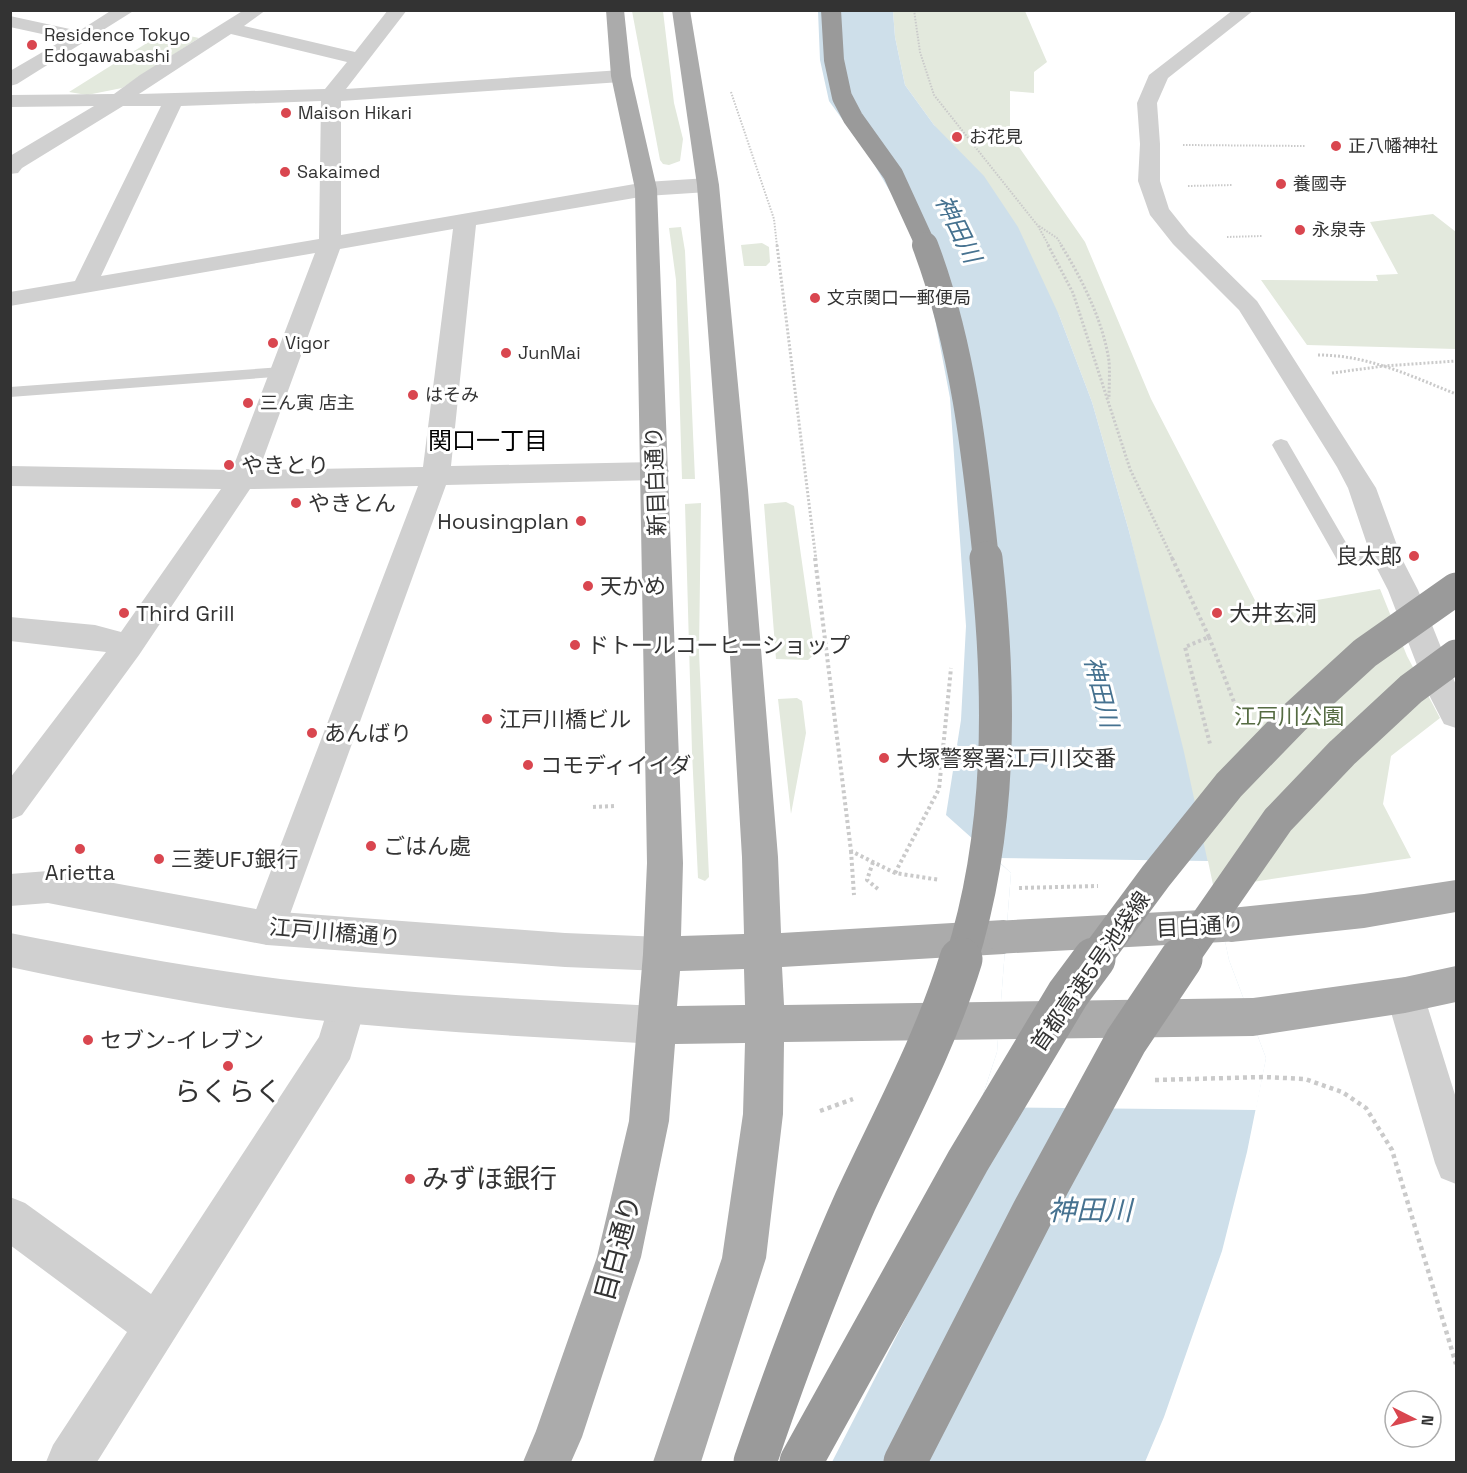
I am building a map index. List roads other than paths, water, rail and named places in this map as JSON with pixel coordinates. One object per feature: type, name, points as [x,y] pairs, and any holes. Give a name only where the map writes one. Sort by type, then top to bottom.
[{"type":"highway","points":[[755,1462],[784,1375],[854,1204],[929,1048],[963,955],[983,880],[992,812],[997,733],[988,555],[958,359],[926,241],[897,180],[845,104],[834,62],[831,10]]},
{"type":"highway","name":"首都高速5号池袋線","points":[[801,1462],[968,1161],[1068,994],[1156,876],[1229,786],[1294,718],[1365,653],[1456,589]]},
{"type":"highway","points":[[905,1462],[1033,1212],[1126,1041],[1210,916],[1278,820],[1342,753],[1411,689],[1456,656]]},
{"type":"main road","name":"新目白通り","points":[[615,10],[621,76],[646,189],[665,863],[662,954]]},
{"type":"main road","points":[[677,1462],[744,1258],[763,1114],[765,1024],[760,857],[735,501],[708,185],[681,10]]},
{"type":"main road","name":"目白通り","points":[[547,1462],[558,1437],[619,1257],[649,1121],[662,954],[763,951],[1231,925],[1364,911],[1456,896]]},
{"type":"main road","points":[[657,1025],[1253,1017],[1405,995],[1456,984]]},
{"type":"street","points":[[10,80],[126,10]]},
{"type":"street","points":[[10,168],[14,163],[119,100],[257,10]]},
{"type":"street","points":[[10,805],[128,646],[242,480],[330,244],[331,95],[398,10]]},
{"type":"street","points":[[1245,10],[1159,75],[1147,103],[1151,187],[1158,210],[1171,226],[1248,306],[1296,378],[1362,488],[1387,559],[1403,590],[1454,708]]},
{"type":"street","points":[[10,21],[82,37]]},
{"type":"street","points":[[228,28],[361,59]]},
{"type":"street","points":[[10,101],[174,100],[331,95],[621,76]]},
{"type":"street","points":[[84,287],[174,100]]},
{"type":"street","points":[[10,298],[465,222],[646,189],[708,185]]},
{"type":"street","points":[[267,927],[436,474],[465,222]]},
{"type":"street","points":[[10,476],[242,480],[655,471]]},
{"type":"street","points":[[10,629],[95,637],[128,646]]},
{"type":"street","name":"江戸川橋通り","points":[[10,890],[48,887],[267,927],[566,950],[662,954]]},
{"type":"street","points":[[10,950],[110,971],[347,1005],[657,1025]]},
{"type":"street","points":[[1405,995],[1456,1162]]},
{"type":"street","points":[[70,1462],[336,1045],[347,1005]]},
{"type":"street","points":[[10,1218],[158,1327]]},
{"type":"lane","points":[[10,392],[282,372]]},
{"type":"lane","points":[[1281,445],[1347,560],[1387,559]]},
{"type":"water","name":"神田川","points":[[818,11],[893,11],[895,37],[905,85],[934,125],[984,176],[1018,227],[1059,315],[1092,402],[1129,531],[1184,752],[1229,960],[1266,1058],[1247,1152],[1222,1251],[1164,1417],[1145,1462],[832,1462],[916,1298],[997,1052],[1011,873],[946,815],[961,720],[966,626],[950,398],[927,277],[901,210],[871,159],[829,101],[820,60]]},
{"type":"place","name":"Residence Tokyo Edogawabashi","points":[[32,45]]},
{"type":"place","name":"Maison Hikari","points":[[286,113]]},
{"type":"place","name":"お花見","points":[[957,137]]},
{"type":"place","name":"正八幡神社","points":[[1336,146]]},
{"type":"place","name":"Sakaimed","points":[[285,172]]},
{"type":"place","name":"養國寺","points":[[1281,184]]},
{"type":"place","name":"永泉寺","points":[[1300,230]]},
{"type":"place","name":"文京関口一郵便局","points":[[815,298]]},
{"type":"place","name":"Vigor","points":[[273,343]]},
{"type":"place","name":"JunMai","points":[[506,353]]},
{"type":"place","name":"はそみ","points":[[413,395]]},
{"type":"place","name":"三ん寅 店主","points":[[248,403]]},
{"type":"place","name":"やきとり","points":[[229,465]]},
{"type":"place","name":"やきとん","points":[[296,503]]},
{"type":"place","name":"Housingplan","points":[[581,521]]},
{"type":"place","name":"良太郎","points":[[1414,556]]},
{"type":"place","name":"天かめ","points":[[588,586]]},
{"type":"place","name":"Third Grill","points":[[124,613]]},
{"type":"place","name":"大井玄洞","points":[[1217,613]]},
{"type":"place","name":"ドトールコーヒーショップ","points":[[575,645]]},
{"type":"place","name":"江戸川橋ビル","points":[[487,719]]},
{"type":"place","name":"あんばり","points":[[312,733]]},
{"type":"place","name":"大塚警察署江戸川交番","points":[[884,758]]},
{"type":"place","name":"コモディイイダ","points":[[528,765]]},
{"type":"place","name":"ごはん處","points":[[371,846]]},
{"type":"place","name":"Arietta","points":[[80,849]]},
{"type":"place","name":"三菱UFJ銀行","points":[[159,859]]},
{"type":"place","name":"セブン-イレブン","points":[[88,1040]]},
{"type":"place","name":"らくらく","points":[[228,1066]]},
{"type":"place","name":"みずほ銀行","points":[[410,1179]]},
{"type":"district","name":"関口一丁目","points":[[488,441]]},
{"type":"park label","name":"江戸川公園","points":[[1289,716]]}]
